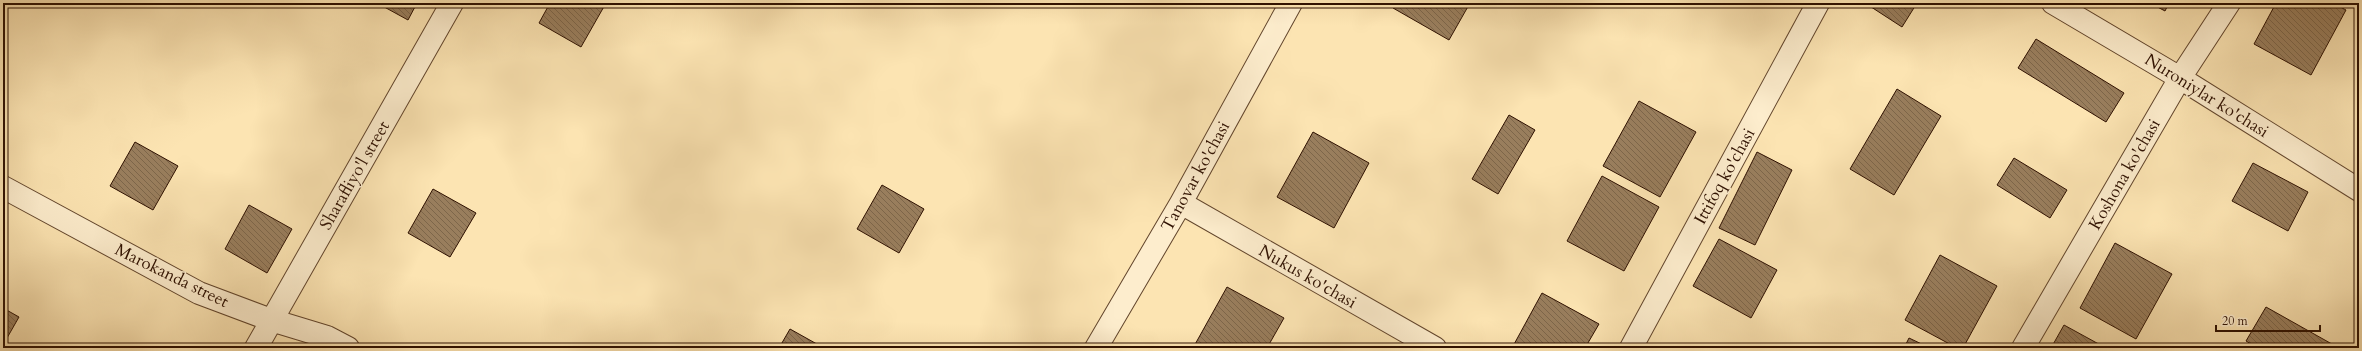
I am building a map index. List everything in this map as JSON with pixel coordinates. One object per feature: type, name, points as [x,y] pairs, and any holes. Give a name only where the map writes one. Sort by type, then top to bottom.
[{"type":"street","name":"Sharafliyo'l street","points":[[256,348],[452,3]]},
{"type":"street","name":"Tanovar ko'chasi","points":[[1096,348],[1181,203],[1291,3]]},
{"type":"street","name":"Ittifoq ko'chasi","points":[[1631,348],[1818,3]]},
{"type":"street","name":"Nuroniylar ko'chasi","points":[[2053,3],[2180,78],[2359,190]]},
{"type":"street","name":"Koshona ko'chasi","points":[[2023,348],[2180,78],[2229,3]]},
{"type":"street","name":"Marokanda street","points":[[3,187],[199,293],[271,320],[328,337],[348,348]]},
{"type":"street","name":"Nukus ko'chasi","points":[[1181,203],[1435,348]]},
{"type":"building","points":[[377,3],[417,3],[408,20]]},
{"type":"building","points":[[550,3],[606,3],[581,47],[539,23]]},
{"type":"building","points":[[1396,3],[1470,3],[1449,40],[1393,8]]},
{"type":"building","points":[[1865,3],[1917,3],[1902,27]]},
{"type":"building","points":[[2150,3],[2169,3],[2165,11]]},
{"type":"building","points":[[2276,3],[2333,3],[2346,10],[2311,75],[2254,44]]},
{"type":"building","points":[[2036,39],[2124,93],[2106,122],[2018,68]]},
{"type":"building","points":[[1897,89],[1941,116],[1894,195],[1850,169]]},
{"type":"building","points":[[1639,101],[1696,132],[1660,197],[1603,166]]},
{"type":"building","points":[[1509,115],[1535,130],[1498,194],[1472,179]]},
{"type":"building","points":[[1313,132],[1369,163],[1334,228],[1277,197]]},
{"type":"building","points":[[135,142],[178,166],[153,210],[110,186]]},
{"type":"building","points":[[1757,152],[1792,170],[1755,245],[1719,228]]},
{"type":"building","points":[[2014,158],[2067,190],[2050,218],[1997,185]]},
{"type":"building","points":[[2253,163],[2308,192],[2288,231],[2232,201]]},
{"type":"building","points":[[1602,176],[1659,207],[1624,271],[1567,241]]},
{"type":"building","points":[[882,185],[924,209],[899,253],[857,229]]},
{"type":"building","points":[[433,189],[476,213],[450,257],[408,233]]},
{"type":"building","points":[[249,205],[292,229],[267,273],[225,249]]},
{"type":"building","points":[[1719,239],[1777,270],[1751,318],[1693,286]]},
{"type":"building","points":[[2115,243],[2172,274],[2136,339],[2080,308]]},
{"type":"building","points":[[1940,255],[1997,286],[1963,348],[1957,348],[1905,320]]},
{"type":"building","points":[[1227,287],[1284,318],[1267,348],[1193,348]]},
{"type":"building","points":[[1542,293],[1599,324],[1585,348],[1512,348]]},
{"type":"building","points":[[2266,307],[2339,348],[2258,348],[2246,341]]},
{"type":"building","points":[[3,308],[19,317],[3,345]]},
{"type":"building","points":[[2064,325],[2106,348],[2051,348]]},
{"type":"building","points":[[790,329],[824,348],[779,348]]},
{"type":"building","points":[[1909,338],[1930,348],[1904,348]]}]
